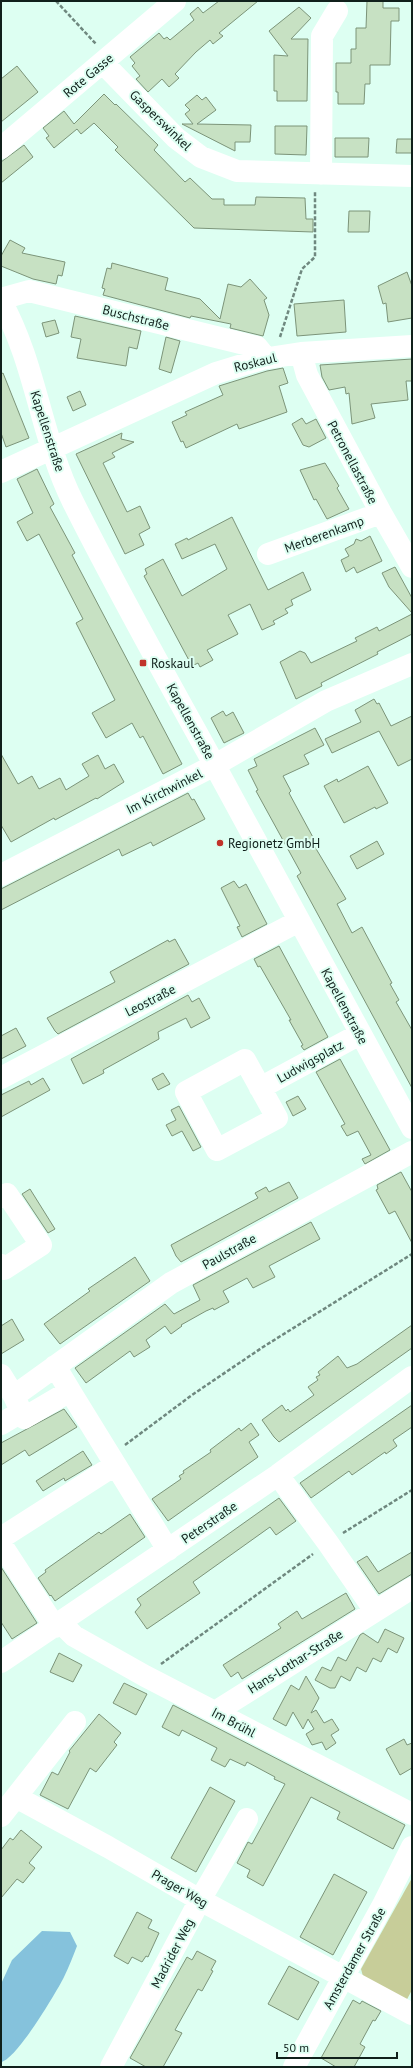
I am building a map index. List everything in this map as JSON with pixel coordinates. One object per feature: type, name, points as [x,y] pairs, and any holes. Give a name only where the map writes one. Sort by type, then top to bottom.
[{"type":"street","name":"Rote Gasse","points":[[1,148],[175,1]]},
{"type":"street","points":[[318,173],[322,36],[337,12]]},
{"type":"street","name":"Gasperswinkel","points":[[105,61],[176,138],[201,157],[237,171],[412,176]]},
{"type":"street","name":"Buschstraße","points":[[1,300],[29,291],[257,347],[270,357]]},
{"type":"street","name":"Kapellenstraße","points":[[1,300],[13,323],[23,349],[52,450],[72,500],[412,1128]]},
{"type":"street","name":"Roskaul","points":[[1,472],[52,450],[216,373],[270,357],[301,353],[412,346]]},
{"type":"street","name":"Petronellastraße","points":[[301,353],[306,375],[412,567]]},
{"type":"street","name":"Merberenkamp","points":[[268,554],[381,513]]},
{"type":"street","name":"Im Kirchwinkel","points":[[1,875],[214,764],[326,701],[412,664]]},
{"type":"street","name":"Leostraße","points":[[1,1078],[299,921]]},
{"type":"street","name":"Ludwigsplatz","points":[[260,1088],[360,1034]]},
{"type":"street","name":"Paulstraße","points":[[1,1424],[55,1366],[171,1283],[412,1152]]},
{"type":"street","points":[[1,1197],[7,1194],[40,1245],[4,1269],[1,1265]]},
{"type":"street","points":[[55,1366],[168,1550]]},
{"type":"street","points":[[1,1375],[18,1404]]},
{"type":"street","name":"Peterstraße","points":[[1,1662],[278,1476],[412,1376]]},
{"type":"street","name":"Paulstraße","points":[[18,1404],[24,1418],[70,1391]]},
{"type":"street","points":[[1,1538],[113,1461]]},
{"type":"street","points":[[278,1476],[328,1543],[374,1611]]},
{"type":"street","name":"Im Brühl","points":[[1,1544],[58,1625],[74,1636],[145,1676],[412,1814]]},
{"type":"street","name":"Hans-Lothar-Straße","points":[[215,1712],[412,1588]]},
{"type":"street","points":[[1,1816],[75,1722]]},
{"type":"street","name":"Prager Weg","points":[[16,1797],[108,1847],[200,1900],[344,1976],[412,2014]]},
{"type":"street","name":"Madrider Weg","points":[[112,2067],[200,1900],[247,1819]]},
{"type":"street","name":"Amsterdamer Straße","points":[[294,2067],[412,1847]]},
{"type":"path","points":[[56,1],[105,61]]},
{"type":"path","points":[[270,357],[302,269],[315,257],[318,173]]},
{"type":"path","points":[[113,1461],[205,1386],[412,1254]]},
{"type":"path","points":[[145,1676],[328,1543],[412,1490]]},
{"type":"green space","points":[[412,1878],[412,1990],[405,2003],[364,1980],[361,1969]]},
{"type":"water","points":[[42,1931],[70,1932],[77,1946],[64,1977],[35,2025],[16,2050],[8,2058],[1,2062],[1,1984],[12,1960]]},
{"type":"building","points":[[219,1],[258,1],[219,33],[223,36],[213,44],[210,40],[196,52],[175,74],[179,78],[169,87],[162,79],[148,92],[136,79],[140,76],[132,66],[135,63],[130,57],[159,33],[164,39],[167,37],[170,40],[194,20],[190,14],[198,7],[203,13]]},
{"type":"building","points":[[367,1],[383,1],[383,8],[399,8],[399,21],[391,21],[390,65],[370,65],[370,84],[365,84],[364,104],[338,104],[338,92],[336,92],[336,63],[351,63],[351,49],[356,49],[356,28],[366,28]]},
{"type":"building","points":[[299,7],[311,18],[291,39],[308,39],[307,101],[277,101],[277,91],[274,91],[274,55],[288,56],[269,31]]},
{"type":"building","points":[[17,66],[38,92],[1,122],[1,79]]},
{"type":"building","points":[[104,94],[158,145],[154,150],[185,182],[190,178],[212,199],[224,199],[224,205],[255,205],[256,197],[305,198],[306,219],[313,219],[313,232],[194,228],[115,150],[118,147],[94,123],[81,134],[77,129],[54,148],[46,138],[49,136],[43,128],[64,111],[74,124]]},
{"type":"building","points":[[197,95],[202,100],[206,97],[216,110],[197,124],[251,125],[250,142],[235,142],[235,151],[182,124],[193,124],[185,114],[190,110],[185,105]]},
{"type":"building","points":[[275,126],[307,126],[306,155],[275,154]]},
{"type":"building","points":[[335,138],[369,138],[368,157],[335,157]]},
{"type":"building","points":[[397,139],[412,139],[412,153],[396,153]]},
{"type":"building","points":[[24,145],[33,157],[1,183],[1,162]]},
{"type":"building","points":[[349,211],[370,211],[369,232],[348,232]]},
{"type":"building","points":[[10,240],[25,248],[22,253],[65,262],[62,276],[58,275],[56,284],[33,279],[1,266],[1,256]]},
{"type":"building","points":[[112,263],[168,278],[165,290],[200,299],[220,319],[228,284],[241,287],[250,279],[267,298],[264,300],[269,315],[263,336],[230,328],[231,324],[191,316],[190,318],[103,295],[105,289],[102,288],[107,268],[111,269]]},
{"type":"building","points":[[407,272],[412,286],[412,318],[388,322],[386,303],[383,304],[378,286]]},
{"type":"building","points":[[344,300],[346,332],[297,336],[294,304]]},
{"type":"building","points":[[75,316],[141,331],[137,349],[129,347],[126,366],[77,358],[81,339],[71,337]]},
{"type":"building","points":[[55,320],[59,333],[46,337],[42,323]]},
{"type":"building","points":[[166,337],[180,341],[171,373],[159,369]]},
{"type":"building","points":[[412,359],[412,381],[406,381],[408,400],[371,404],[375,418],[352,424],[349,393],[346,394],[345,387],[329,390],[322,377],[320,365]]},
{"type":"building","points":[[283,368],[288,383],[279,386],[287,412],[239,429],[237,424],[186,448],[183,441],[181,442],[172,422],[187,415],[185,412],[223,395],[219,386],[267,371]]},
{"type":"building","points":[[3,373],[29,438],[6,447],[1,433],[1,374]]},
{"type":"building","points":[[80,391],[86,405],[73,411],[67,397]]},
{"type":"building","points":[[302,418],[306,424],[316,419],[326,438],[309,447],[303,445],[292,424]]},
{"type":"building","points":[[122,433],[121,439],[134,442],[112,453],[115,457],[103,463],[127,512],[140,506],[150,528],[139,534],[144,545],[125,554],[76,454]]},
{"type":"building","points":[[325,463],[339,486],[337,488],[349,509],[327,519],[316,499],[314,500],[300,470]]},
{"type":"building","points":[[37,469],[54,504],[50,507],[75,553],[72,555],[182,764],[163,774],[143,736],[140,738],[132,723],[106,738],[92,713],[115,700],[76,623],[83,619],[39,534],[27,541],[17,522],[33,513],[17,479]]},
{"type":"building","points":[[232,517],[268,590],[303,572],[311,590],[291,600],[293,605],[285,609],[288,613],[273,621],[275,624],[262,630],[250,604],[228,615],[238,634],[207,650],[213,660],[200,667],[198,663],[192,666],[144,576],[147,574],[145,569],[163,559],[182,596],[227,569],[215,544],[182,559],[175,544],[187,538],[188,540]]},
{"type":"building","points":[[370,536],[382,561],[357,573],[354,567],[346,572],[341,560],[349,556],[345,549],[354,544],[356,539],[361,541]]},
{"type":"building","points":[[395,567],[412,598],[412,613],[389,587],[382,573]]},
{"type":"building","points":[[412,614],[412,634],[377,652],[378,654],[321,683],[322,686],[296,699],[280,662],[300,651],[305,653],[311,663],[357,641],[355,638],[377,627],[379,631]]},
{"type":"building","points":[[374,699],[377,704],[379,703],[391,726],[412,716],[412,759],[398,766],[379,731],[332,753],[325,739],[361,722],[355,710]]},
{"type":"building","points":[[223,711],[226,716],[233,712],[244,733],[224,743],[211,718]]},
{"type":"building","points":[[315,728],[324,745],[304,755],[309,764],[283,776],[291,791],[289,793],[315,841],[312,842],[346,899],[337,904],[352,933],[362,927],[392,983],[390,984],[399,1000],[396,1002],[412,1030],[412,1088],[297,876],[301,873],[256,791],[258,790],[248,770],[257,766],[254,759]]},
{"type":"building","points":[[1,754],[18,784],[32,776],[39,789],[60,778],[66,790],[89,776],[82,764],[98,755],[105,769],[114,764],[124,782],[97,799],[96,798],[55,820],[54,818],[11,842],[1,825]]},
{"type":"building","points":[[368,766],[388,803],[376,809],[375,807],[344,823],[324,786],[337,779],[338,782]]},
{"type":"building","points":[[188,793],[192,800],[194,799],[205,819],[153,846],[151,842],[122,856],[119,849],[1,910],[1,889]]},
{"type":"building","points":[[377,841],[384,854],[357,869],[350,856]]},
{"type":"building","points":[[234,881],[239,888],[246,884],[267,924],[242,937],[237,927],[240,926],[221,888]]},
{"type":"building","points":[[175,939],[189,964],[58,1034],[55,1031],[47,1018],[115,982],[110,972],[168,940],[169,942]]},
{"type":"building","points":[[279,946],[328,1037],[304,1050],[301,1046],[303,1045],[289,1020],[291,1020],[260,966],[258,967],[254,959]]},
{"type":"building","points":[[188,995],[192,1002],[199,998],[210,1018],[191,1028],[186,1018],[158,1032],[159,1039],[103,1070],[104,1073],[83,1084],[71,1059]]},
{"type":"building","points":[[16,1028],[26,1046],[1,1059],[1,1036]]},
{"type":"building","points":[[340,1059],[390,1150],[365,1164],[362,1159],[371,1155],[358,1131],[347,1136],[341,1126],[345,1124],[316,1072]]},
{"type":"building","points":[[163,1073],[170,1084],[158,1090],[152,1079]]},
{"type":"building","points":[[43,1078],[50,1090],[1,1117],[1,1095],[29,1081],[31,1085]]},
{"type":"building","points":[[298,1096],[306,1109],[293,1116],[286,1102]]},
{"type":"building","points":[[179,1106],[201,1147],[193,1151],[182,1131],[172,1136],[166,1125],[176,1120],[171,1110]]},
{"type":"building","points":[[401,1172],[412,1192],[412,1243],[395,1211],[389,1214],[376,1190],[378,1189],[377,1185]]},
{"type":"building","points":[[289,1182],[298,1198],[181,1262],[176,1256],[171,1245],[258,1198],[255,1193],[266,1187],[269,1192]]},
{"type":"building","points":[[30,1189],[55,1229],[48,1233],[22,1194]]},
{"type":"building","points":[[311,1222],[320,1239],[269,1266],[275,1277],[253,1288],[247,1278],[223,1291],[229,1302],[214,1310],[213,1308],[206,1311],[181,1325],[182,1326],[171,1334],[165,1326],[146,1340],[150,1347],[134,1357],[130,1351],[86,1383],[75,1368],[165,1304],[174,1314],[200,1300],[193,1285]]},
{"type":"building","points":[[135,1257],[150,1281],[60,1344],[44,1324],[90,1291],[88,1289]]},
{"type":"building","points":[[12,1319],[24,1340],[1,1354],[1,1326]]},
{"type":"building","points":[[412,1325],[412,1348],[279,1442],[274,1437],[262,1420],[282,1405],[286,1411],[288,1409],[290,1412],[314,1395],[308,1387],[318,1380],[316,1377],[320,1375],[318,1372],[338,1356],[347,1368],[357,1364]]},
{"type":"building","points":[[412,1405],[412,1427],[393,1440],[397,1446],[386,1454],[385,1452],[352,1475],[349,1471],[311,1498],[300,1483]]},
{"type":"building","points":[[64,1409],[77,1427],[29,1456],[25,1450],[1,1465],[1,1443]]},
{"type":"building","points":[[251,1423],[259,1435],[249,1442],[258,1457],[168,1521],[152,1499],[181,1479],[179,1476],[184,1473],[183,1471],[211,1452],[210,1450],[239,1428],[241,1431]]},
{"type":"building","points":[[83,1451],[92,1465],[65,1481],[64,1478],[43,1491],[36,1481]]},
{"type":"building","points":[[279,1498],[296,1521],[276,1535],[270,1527],[193,1582],[200,1593],[147,1629],[135,1612],[141,1605],[137,1599]]},
{"type":"building","points":[[130,1514],[145,1537],[55,1601],[38,1578],[46,1572],[45,1570],[99,1532],[101,1534]]},
{"type":"building","points":[[412,1552],[412,1574],[379,1594],[357,1562],[367,1556],[378,1572]]},
{"type":"building","points":[[1,1567],[37,1623],[12,1639],[1,1622]]},
{"type":"building","points":[[346,1593],[355,1609],[242,1679],[238,1672],[231,1677],[223,1665],[281,1628],[278,1624],[297,1611],[302,1619]]},
{"type":"building","points":[[385,1629],[404,1638],[397,1653],[388,1648],[381,1662],[373,1658],[366,1672],[357,1667],[350,1681],[341,1676],[335,1688],[330,1688],[315,1680],[322,1667],[331,1671],[338,1657],[346,1661],[360,1635],[363,1633],[378,1643]]},
{"type":"building","points":[[59,1653],[82,1665],[73,1682],[50,1672]]},
{"type":"building","points":[[306,1676],[319,1698],[311,1713],[316,1710],[324,1723],[332,1719],[339,1730],[331,1735],[336,1743],[326,1750],[322,1742],[312,1745],[306,1734],[314,1729],[308,1719],[303,1729],[293,1712],[286,1726],[273,1719],[291,1685],[299,1690]]},
{"type":"building","points":[[124,1683],[147,1694],[136,1715],[113,1703]]},
{"type":"building","points":[[173,1705],[405,1825],[393,1849],[337,1819],[340,1812],[311,1797],[263,1886],[247,1877],[250,1870],[237,1863],[248,1842],[252,1844],[285,1784],[247,1762],[245,1766],[230,1759],[225,1767],[211,1760],[217,1748],[182,1730],[179,1736],[162,1727]]},
{"type":"building","points":[[99,1714],[121,1733],[114,1742],[117,1745],[96,1772],[90,1768],[68,1809],[40,1795],[52,1772],[58,1775],[70,1752],[69,1751]]},
{"type":"building","points":[[404,1739],[407,1745],[412,1743],[412,1768],[400,1775],[386,1749]]},
{"type":"building","points":[[210,1787],[235,1801],[196,1872],[171,1858]]},
{"type":"building","points":[[21,1830],[42,1847],[29,1863],[35,1868],[23,1883],[17,1879],[1,1898],[1,1850],[10,1838],[13,1840]]},
{"type":"building","points":[[334,1874],[367,1892],[333,1955],[300,1937]]},
{"type":"building","points":[[137,1912],[152,1920],[148,1928],[159,1933],[148,1957],[146,1956],[142,1962],[132,1957],[128,1964],[114,1956]]},
{"type":"building","points":[[197,1951],[216,1961],[211,1970],[213,1971],[202,1991],[198,1989],[175,2030],[182,2033],[163,2067],[146,2067],[130,2058],[187,1957],[192,1960]]},
{"type":"building","points":[[289,1966],[319,1982],[298,2020],[268,2004]]},
{"type":"building","points":[[353,2000],[360,2004],[362,2001],[381,2011],[375,2021],[373,2020],[360,2044],[365,2047],[354,2067],[336,2067],[321,2058]]},
{"type":"place","name":"Roskaul","points":[[143,663]]},
{"type":"place","name":"Regionetz GmbH","points":[[220,843]]}]
